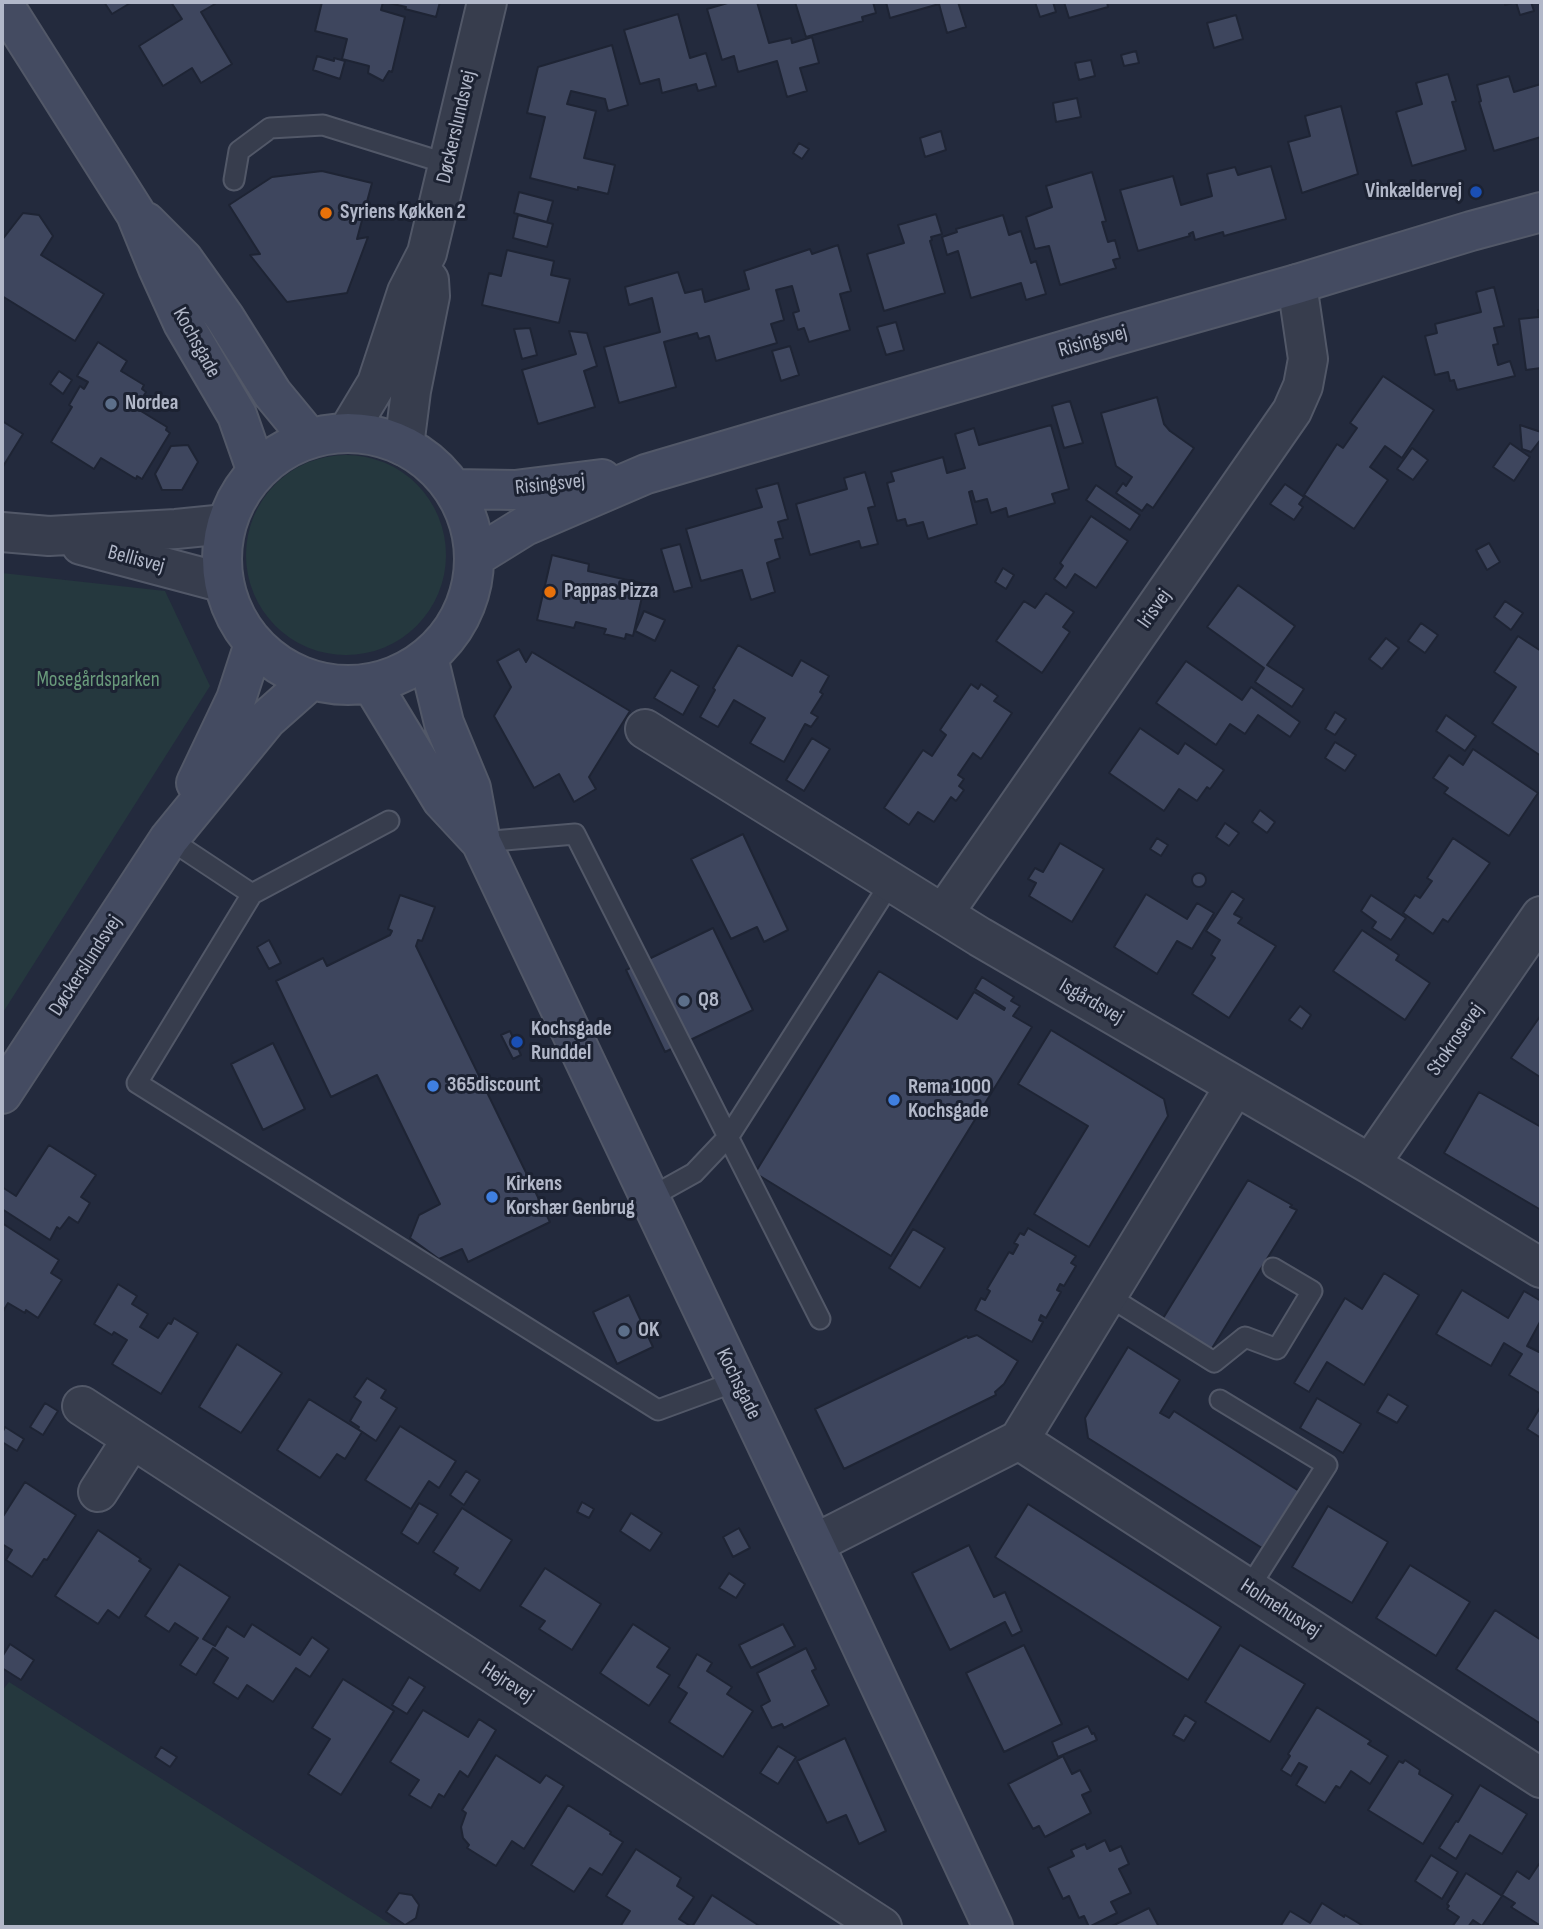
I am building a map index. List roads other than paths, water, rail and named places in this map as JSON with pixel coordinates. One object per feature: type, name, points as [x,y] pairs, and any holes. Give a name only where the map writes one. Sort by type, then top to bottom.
[{"type":"street","name":"Kochsgade","points":[[2,2],[136,214],[183,323],[237,415],[257,472]]},
{"type":"street","name":"Døckerslundsvej","points":[[347,433],[377,383],[407,292],[427,253],[487,2]]},
{"type":"street","name":"Risingsvej","points":[[475,557],[524,526],[646,474],[1541,212]]},
{"type":"street","name":"Kochsgade","points":[[136,214],[183,259],[225,318],[272,393],[310,439]]},
{"type":"street","name":"Døckerslundsvej","points":[[404,446],[411,391],[430,296],[427,253]]},
{"type":"street","name":"Irisvej","points":[[943,914],[1292,411],[1303,386],[1308,359],[1297,284]]},
{"type":"street","points":[[347,433],[379,437],[404,446],[423,458],[453,489],[470,523],[475,557],[463,611],[428,657],[405,670],[371,683],[342,686],[311,680],[282,668],[254,644],[234,614],[224,583],[223,546],[226,524],[249,481],[257,472],[282,451],[310,439],[347,433]]},
{"type":"street","name":"Risingsvej","points":[[453,489],[515,490],[646,474]]},
{"type":"street","name":"Bellisvej","points":[[2,532],[49,536],[226,524]]},
{"type":"street","name":"Bellisvej","points":[[49,536],[224,583]]},
{"type":"street","name":"Døckerslundsvej","points":[[169,839],[236,699],[254,644]]},
{"type":"street","name":"Kochsgade","points":[[428,657],[444,723],[471,788],[481,842],[993,1927]]},
{"type":"street","name":"Døckerslundsvej","points":[[2,1094],[169,839],[267,719],[311,680]]},
{"type":"street","name":"Kochsgade","points":[[371,683],[442,800],[481,842]]},
{"type":"street","name":"Isgårdsvej","points":[[645,729],[943,914],[1370,1164],[1541,1268]]},
{"type":"street","name":"Stokrosevej","points":[[1370,1164],[1541,916]]},
{"type":"street","points":[[814,1544],[1019,1440],[1235,1087]]},
{"type":"street","name":"Hejrevej","points":[[82,1406],[882,1927]]},
{"type":"street","points":[[98,1492],[132,1439]]},
{"type":"street","name":"Holmehusvej","points":[[1019,1440],[1541,1778]]},
{"type":"lane","points":[[234,180],[239,151],[270,128],[323,125],[449,164]]},
{"type":"lane","points":[[389,821],[252,894],[137,1083],[658,1410],[737,1381]]},
{"type":"lane","points":[[481,842],[575,834],[820,1319]]},
{"type":"lane","points":[[169,839],[252,894]]},
{"type":"lane","points":[[649,1198],[694,1173],[729,1136],[891,882]]},
{"type":"lane","points":[[1108,1296],[1214,1362],[1245,1337],[1277,1349],[1312,1291],[1273,1268]]},
{"type":"lane","points":[[1220,1400],[1327,1465],[1249,1588]]},
{"type":"place","name":"Vinkældervej","points":[[1476,192]]},
{"type":"place","name":"Syriens Køkken 2","points":[[326,213]]},
{"type":"place","name":"Nordea","points":[[111,404]]},
{"type":"place","name":"Pappas Pizza","points":[[550,592]]},
{"type":"place","name":"Q8","points":[[684,1001]]},
{"type":"place","name":"Kochsgade Runddel","points":[[517,1042]]},
{"type":"place","name":"365discount","points":[[433,1086]]},
{"type":"place","name":"Rema 1000 Kochsgade","points":[[894,1100]]},
{"type":"place","name":"Kirkens Korshær Genbrug","points":[[492,1197]]},
{"type":"place","name":"OK","points":[[624,1331]]},
{"type":"park label","name":"Mosegårdsparken","points":[[98,681]]}]
